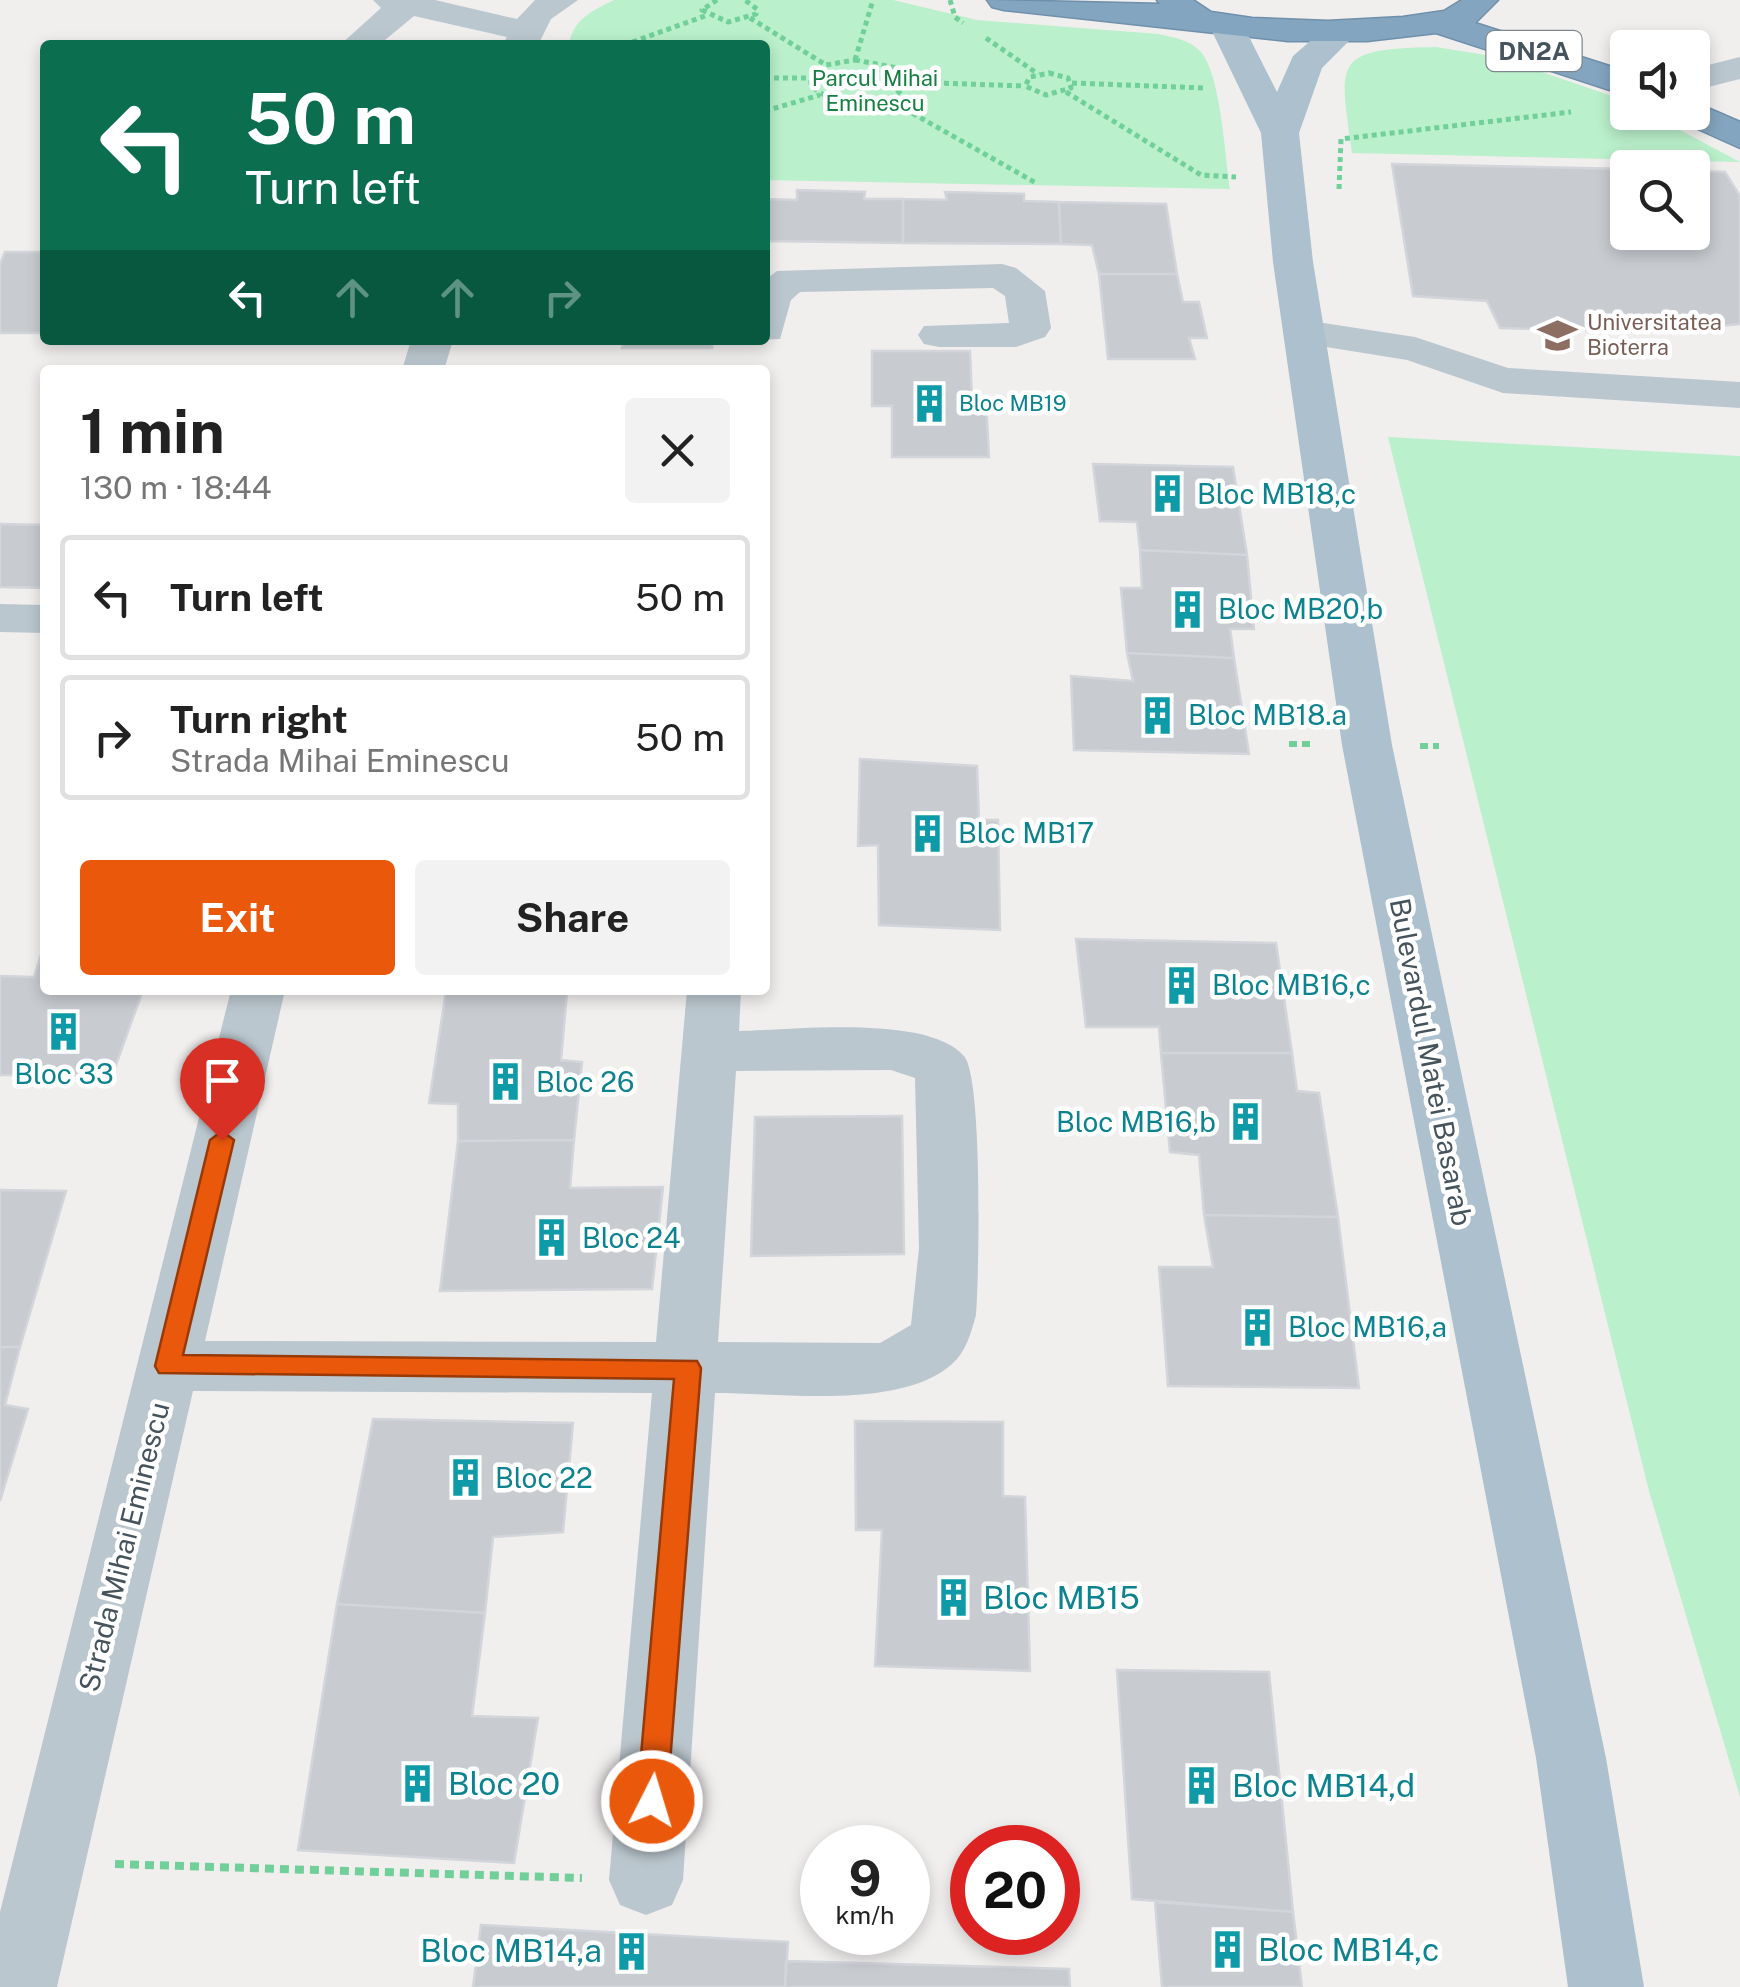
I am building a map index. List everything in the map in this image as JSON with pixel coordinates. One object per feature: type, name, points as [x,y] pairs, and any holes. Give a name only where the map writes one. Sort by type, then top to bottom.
[{"type":"highway","points":[[1004,0],[1198,14]]},
{"type":"highway","name":"DN2A","points":[[1198,14],[1344,29],[1438,23],[1459,18],[1482,0],[1610,53]]},
{"type":"highway","name":"DN2A","points":[[1438,23],[1540,52],[1610,78]]},
{"type":"highway","points":[[1710,97],[1740,111]]},
{"type":"highway","points":[[1710,122],[1740,137]]},
{"type":"main road","name":"Bulevardul Matei Basarab","points":[[1198,14],[1275,134],[1367,746],[1567,1739],[1606,1987]]},
{"type":"main road","name":"Bulevardul Matei Basarab","points":[[1275,134],[1306,64],[1344,29]]},
{"type":"street","points":[[363,40],[402,2],[522,38],[537,13],[561,0]]},
{"type":"street","points":[[1710,76],[1740,68]]},
{"type":"street","points":[[770,310],[775,290],[792,280],[1002,276],[1025,291],[1030,328],[1016,335],[939,335]]},
{"type":"street","points":[[1304,332],[1415,349],[1503,380],[1740,395]]},
{"type":"street","points":[[0,618],[40,619]]},
{"type":"street","name":"Strada Mihai Eminescu","points":[[19,1987],[257,995]]},
{"type":"street","points":[[168,1366],[688,1368],[880,1368],[919,1355],[940,1333],[948,1258],[943,1069],[920,1054],[712,1021],[688,1368],[646,1880]]},
{"type":"path","points":[[705,16],[702,10],[713,0]]},
{"type":"path","points":[[855,60],[873,0]]},
{"type":"path","points":[[638,40],[705,16],[727,22],[750,18],[758,8],[750,1]]},
{"type":"path","points":[[750,18],[826,66]]},
{"type":"path","points":[[770,78],[811,78],[826,66],[855,60],[886,63],[898,68],[908,82]]},
{"type":"path","points":[[1025,86],[1030,77],[1049,73],[1072,83],[1275,134]]},
{"type":"path","points":[[811,78],[820,95]]},
{"type":"path","points":[[908,82],[1025,86],[1036,93],[1066,92],[1201,175],[1275,134]]},
{"type":"path","points":[[770,109],[820,95],[861,104],[888,100],[904,90],[908,82]]},
{"type":"path","points":[[1066,92],[1072,83]]},
{"type":"path","points":[[888,100],[1036,183]]},
{"type":"path","points":[[1341,139],[1589,110]]},
{"type":"path","points":[[48,1862],[646,1880]]},
{"type":"green space","name":"Parcul Mihai Eminescu","points":[[614,0],[893,0],[977,20],[1175,38],[1197,48],[1208,63],[1218,97],[1230,189],[770,180],[770,40],[570,40],[579,22]]},
{"type":"green space","points":[[1436,47],[1498,57],[1610,95],[1610,130],[1680,130],[1740,162],[1710,161],[1710,150],[1610,150],[1610,159],[1352,153],[1345,97],[1350,66],[1360,57],[1377,51]]},
{"type":"green space","points":[[1388,437],[1740,456],[1740,1797],[1649,1491]]},
{"type":"building","points":[[1392,164],[1610,169],[1610,250],[1710,250],[1710,172],[1725,172],[1740,196],[1740,324],[1661,332],[1500,328],[1487,301],[1413,296]]},
{"type":"building","points":[[797,190],[865,192],[864,199],[903,199],[903,243],[770,241],[770,199],[797,200]]},
{"type":"building","points":[[945,192],[1024,194],[1024,201],[1059,202],[1061,244],[903,243],[903,199],[947,200]]},
{"type":"building","points":[[1059,202],[1166,204],[1177,274],[1099,274],[1092,245],[1061,244]]},
{"type":"building","points":[[5,252],[40,252],[40,333],[0,333],[0,264]]},
{"type":"building","points":[[1099,274],[1177,274],[1183,302],[1199,302],[1207,338],[1189,338],[1195,359],[1108,359]]},
{"type":"building","points":[[622,345],[712,345],[712,348],[622,348]]},
{"type":"building","name":"Bloc MB19","points":[[872,351],[970,351],[972,400],[986,400],[989,457],[892,457],[892,406],[872,406]]},
{"type":"building","name":"Bloc MB18,c","points":[[1093,464],[1233,467],[1247,555],[1140,550],[1137,522],[1100,521]]},
{"type":"building","points":[[0,524],[40,525],[40,588],[0,587]]},
{"type":"building","name":"Bloc MB20,b","points":[[1140,550],[1247,555],[1254,629],[1230,629],[1234,658],[1127,653],[1121,588],[1142,588]]},
{"type":"building","name":"Bloc MB18.a","points":[[1127,653],[1234,658],[1249,754],[1074,750],[1071,676],[1133,681]]},
{"type":"building","name":"Bloc MB17","points":[[860,759],[977,766],[979,820],[998,820],[1000,930],[879,925],[878,845],[858,846]]},
{"type":"building","name":"Bloc MB16,c","points":[[1076,939],[1276,943],[1292,1053],[1161,1053],[1159,1027],[1086,1027]]},
{"type":"building","name":"Bloc 33","points":[[40,958],[40,995],[141,995],[112,1076],[0,1075],[0,976],[34,977]]},
{"type":"building","name":"Bloc 26","points":[[445,995],[567,995],[561,1060],[582,1062],[574,1140],[458,1141],[458,1104],[429,1103]]},
{"type":"building","name":"Bloc MB16,b","points":[[1161,1053],[1292,1053],[1297,1091],[1319,1093],[1338,1217],[1204,1215],[1199,1155],[1170,1152]]},
{"type":"building","points":[[902,1116],[904,1254],[751,1256],[755,1117]]},
{"type":"building","name":"Bloc 24","points":[[574,1140],[570,1188],[663,1187],[652,1289],[440,1291],[458,1141]]},
{"type":"building","points":[[0,1190],[66,1191],[20,1347],[0,1347]]},
{"type":"building","name":"Bloc MB16,a","points":[[1204,1215],[1338,1217],[1359,1388],[1168,1386],[1159,1267],[1213,1267]]},
{"type":"building","points":[[0,1347],[20,1347],[5,1405],[28,1409],[0,1501]]},
{"type":"building","name":"Bloc 22","points":[[373,1419],[573,1423],[563,1532],[493,1537],[485,1613],[337,1604]]},
{"type":"building","name":"Bloc MB15","points":[[855,1421],[1003,1422],[1003,1496],[1025,1497],[1030,1671],[875,1666],[882,1530],[856,1530]]},
{"type":"building","name":"Bloc 20","points":[[337,1604],[485,1613],[472,1716],[538,1718],[514,1863],[298,1850]]},
{"type":"building","name":"Bloc MB14,d","points":[[1117,1670],[1269,1672],[1293,1912],[1132,1899]]},
{"type":"building","name":"Bloc MB14,c","points":[[1155,1902],[1293,1912],[1302,1987],[1162,1987]]},
{"type":"building","name":"Bloc MB14,a","points":[[481,1925],[788,1942],[785,1987],[473,1987]]},
{"type":"building","points":[[786,1961],[1069,1969],[1070,1987],[785,1987]]},
{"type":"place","name":"Universitatea Bioterra","points":[[1557,335]]},
{"type":"place","name":"Bloc MB19","points":[[929,403]]},
{"type":"place","name":"Bloc MB18,c","points":[[1167,494]]},
{"type":"place","name":"Bloc MB20,b","points":[[1188,609]]},
{"type":"place","name":"Bloc MB18.a","points":[[1158,715]]},
{"type":"place","name":"Bloc MB17","points":[[928,833]]},
{"type":"place","name":"Bloc MB16,c","points":[[1182,985]]},
{"type":"place","name":"Bloc 33","points":[[64,1032]]},
{"type":"place","name":"Bloc 26","points":[[506,1082]]},
{"type":"place","name":"Bloc MB16,b","points":[[1246,1122]]},
{"type":"place","name":"Bloc 24","points":[[552,1238]]},
{"type":"place","name":"Bloc MB16,a","points":[[1258,1327]]},
{"type":"place","name":"Bloc 22","points":[[465,1478]]},
{"type":"place","name":"Bloc MB15","points":[[953,1598]]},
{"type":"place","name":"Bloc 20","points":[[418,1784]]},
{"type":"place","name":"Bloc MB14,d","points":[[1202,1786]]},
{"type":"place","name":"Bloc MB14,c","points":[[1228,1950]]},
{"type":"place","name":"Bloc MB14,a","points":[[632,1951]]},
{"type":"route","points":[[222,1140],[168,1366],[688,1368],[652,1801]]}]
